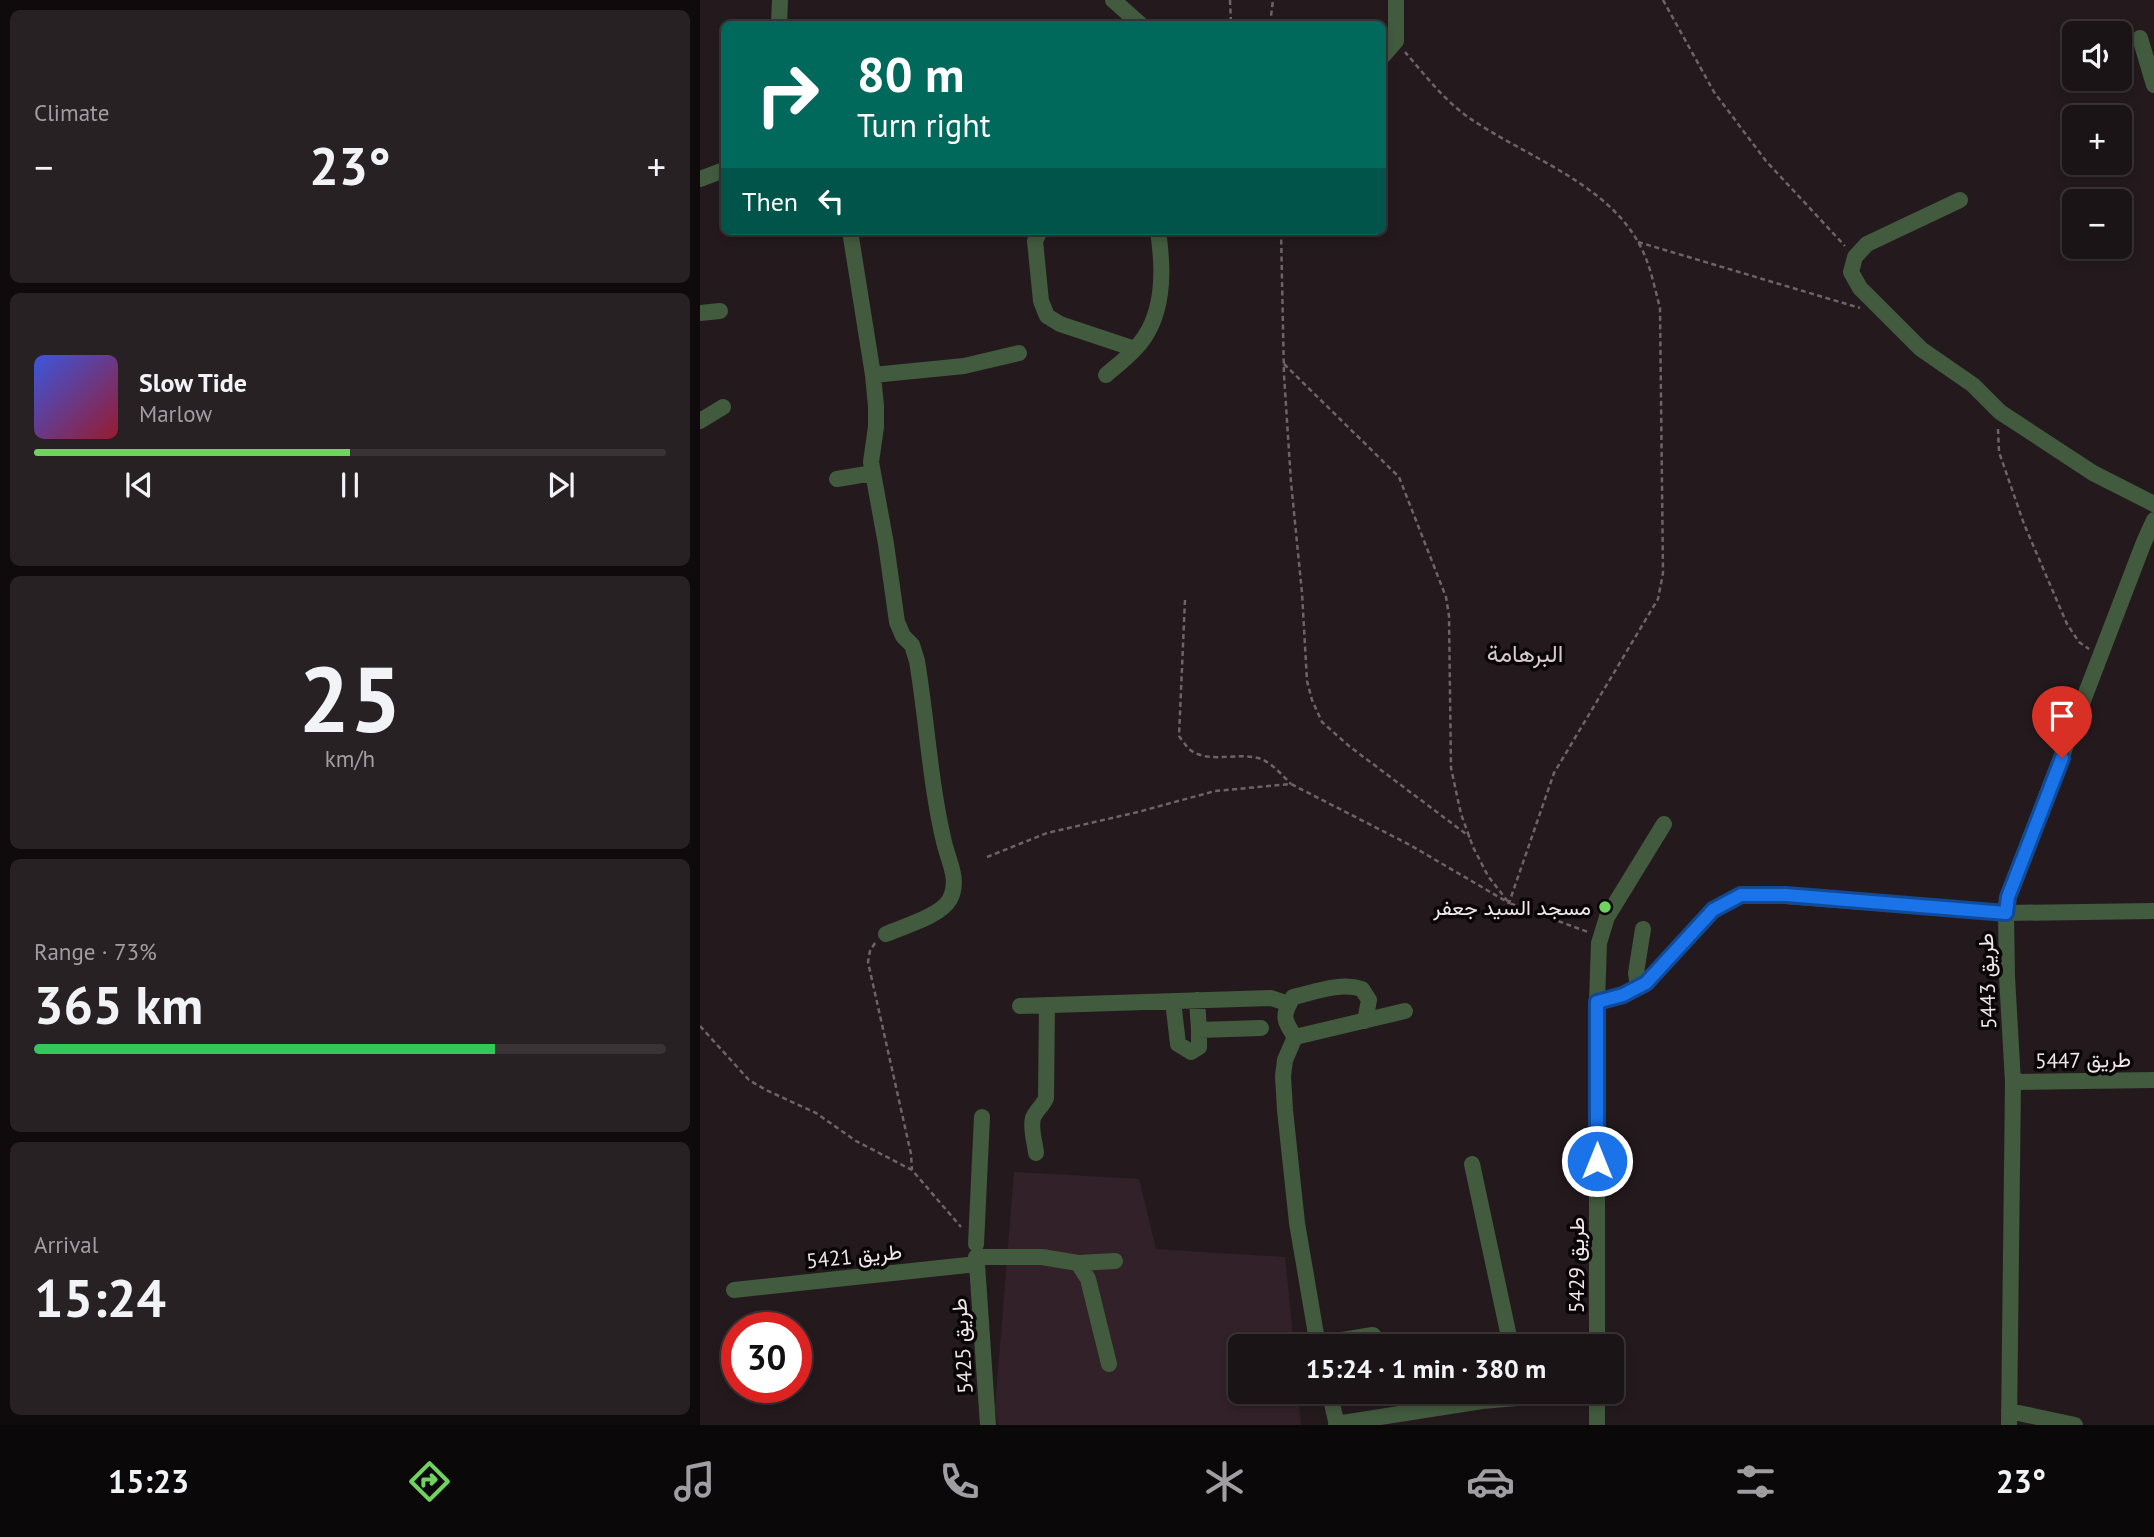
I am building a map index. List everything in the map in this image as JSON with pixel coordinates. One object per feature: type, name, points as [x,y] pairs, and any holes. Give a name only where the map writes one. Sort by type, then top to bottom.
[{"type":"street","points":[[779,21],[780,0]]},
{"type":"street","points":[[1113,0],[1137,21]]},
{"type":"street","points":[[1386,52],[1396,41],[1396,0]]},
{"type":"street","points":[[2140,38],[2154,85]]},
{"type":"street","points":[[700,179],[721,171]]},
{"type":"street","points":[[1960,200],[1867,244],[1855,257],[1851,272],[1860,288],[1921,349],[1973,385],[2000,412],[2093,473],[2154,505]]},
{"type":"street","points":[[851,235],[876,406],[876,427],[870,461],[897,622],[903,636],[912,645],[917,661],[941,830],[954,878],[951,898],[944,907],[886,934]]},
{"type":"street","points":[[1038,235],[1035,241],[1041,301],[1047,316],[1060,324],[1135,349]]},
{"type":"street","points":[[1106,375],[1135,349],[1147,333],[1161,293],[1162,255],[1159,235]]},
{"type":"street","points":[[700,313],[720,311]]},
{"type":"street","points":[[873,375],[964,366],[1019,353]]},
{"type":"street","points":[[700,421],[723,407]]},
{"type":"street","points":[[837,479],[873,474]]},
{"type":"street","name":"طريق 5443","points":[[2009,1418],[2013,1082],[2006,913],[2008,897],[2154,520]]},
{"type":"street","name":"طريق 5429","points":[[1597,1334],[1597,966],[1607,917],[1664,824]]},
{"type":"street","points":[[1597,1002],[1623,995],[1646,983],[1713,910],[1741,895],[1786,895],[2006,913],[2154,911]]},
{"type":"street","points":[[1638,988],[1636,973],[1643,929]]},
{"type":"street","points":[[1295,1037],[1284,1019],[1285,1010],[1293,997],[1333,988],[1352,986],[1362,989],[1369,1000],[1365,1021]]},
{"type":"street","points":[[1020,1006],[1271,998],[1289,1004]]},
{"type":"street","points":[[1173,1001],[1178,1044],[1191,1052],[1199,1047],[1197,1000]]},
{"type":"street","points":[[1036,1153],[1033,1118],[1045,1098],[1047,1005]]},
{"type":"street","points":[[1295,1037],[1405,1012]]},
{"type":"street","points":[[1199,1030],[1261,1028]]},
{"type":"street","points":[[1295,1037],[1285,1060],[1284,1110],[1297,1223],[1316,1334]]},
{"type":"street","name":"طريق 5447","points":[[2013,1082],[2154,1080]]},
{"type":"street","name":"طريق 5425","points":[[982,1117],[976,1255],[988,1425]]},
{"type":"street","points":[[1472,1164],[1508,1334]]},
{"type":"street","name":"طريق 5421","points":[[734,1290],[976,1255],[1042,1256],[1078,1263],[1115,1261]]},
{"type":"street","points":[[1078,1263],[1088,1279],[1109,1364]]},
{"type":"street","points":[[1332,1404],[1337,1425],[1450,1404]]},
{"type":"street","points":[[1435,1408],[1436,1404]]},
{"type":"street","points":[[1597,1404],[1597,1425]]},
{"type":"street","points":[[2009,1418],[2075,1425]]},
{"type":"path","points":[[1230,0],[1231,21]]},
{"type":"path","points":[[1270,21],[1273,0]]},
{"type":"path","points":[[1663,0],[1714,92],[1766,161],[1855,257]]},
{"type":"path","points":[[1396,41],[1445,99],[1468,117],[1587,188],[1615,212],[1638,242],[1651,273],[1660,308],[1663,573],[1658,598],[1554,773],[1509,903]]},
{"type":"path","points":[[1281,235],[1284,364],[1291,482],[1303,593],[1307,681],[1312,700],[1322,722],[1349,746],[1469,837]]},
{"type":"path","points":[[1638,242],[1864,310]]},
{"type":"path","points":[[1284,364],[1399,477],[1446,597],[1450,616],[1451,768],[1461,814],[1488,876],[1509,903]]},
{"type":"path","points":[[2000,412],[1999,452],[2024,524],[2067,624],[2079,642],[2100,657]]},
{"type":"path","points":[[1185,600],[1179,736],[1190,749],[1203,756],[1244,756],[1259,759],[1271,765],[1291,784],[1410,845],[1509,903],[1601,937]]},
{"type":"path","points":[[987,857],[1047,833],[1214,791],[1291,784]]},
{"type":"path","points":[[886,934],[870,951],[868,962],[911,1154],[912,1170]]},
{"type":"path","points":[[700,1026],[749,1080],[816,1113],[856,1141],[912,1170],[976,1255]]},
{"type":"shaded area","points":[[1014,1172],[1139,1179],[1156,1249],[1285,1257],[1293,1334],[1228,1334],[1228,1404],[1299,1404],[1301,1425],[998,1425],[995,1408]]},
{"type":"place","name":"مسجد السيد جعفر","points":[[1605,907]]},
{"type":"district","name":"البرهامة","points":[[1525,653]]},
{"type":"route","points":[[1597,1161],[1597,1002],[1623,995],[1646,983],[1713,910],[1741,895],[1786,895],[2006,913],[2008,897],[2062,758]]}]
